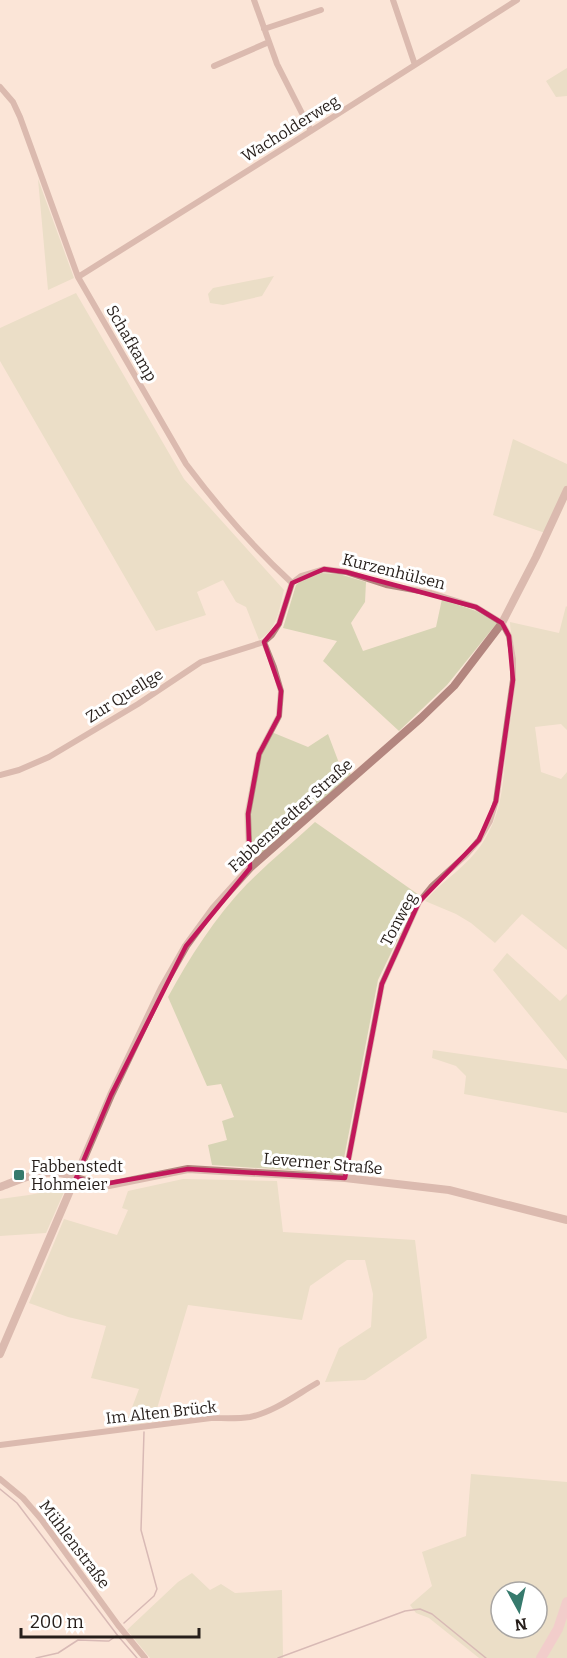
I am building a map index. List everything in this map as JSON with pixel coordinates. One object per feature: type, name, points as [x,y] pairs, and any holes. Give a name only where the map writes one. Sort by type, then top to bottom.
[{"type":"street","points":[[254,0],[285,82],[311,131]]},
{"type":"street","points":[[393,0],[415,65]]},
{"type":"street","name":"Wacholderweg","points":[[78,277],[516,0]]},
{"type":"street","points":[[264,29],[321,10]]},
{"type":"street","points":[[214,66],[269,42]]},
{"type":"street","name":"Schafkamp","points":[[0,87],[14,102],[78,277],[186,464],[202,486],[273,566],[292,583]]},
{"type":"street","name":"Fabbenstedter Straße","points":[[0,1354],[111,1095],[162,988],[186,946],[213,909],[250,868],[421,718],[453,686],[502,623],[567,490]]},
{"type":"street","name":"Kurzenhülsen","points":[[292,583],[301,576],[324,569],[346,572],[386,585],[431,593],[476,607],[502,623]]},
{"type":"street","points":[[250,868],[248,814],[259,754],[279,716],[281,691],[264,642],[279,624],[292,583]]},
{"type":"street","name":"Tonweg","points":[[345,1178],[382,984],[419,902],[479,840],[490,821],[496,801],[513,680],[513,659],[509,636],[502,623]]},
{"type":"street","name":"Zur Quellge","points":[[0,776],[49,757],[138,704],[201,662],[264,642]]},
{"type":"street","name":"Leverner Straße","points":[[0,1187],[48,1172],[63,1173],[99,1185],[109,1185],[188,1169],[216,1169],[345,1178],[449,1190],[567,1220]]},
{"type":"street","name":"Im Alten Brück","points":[[0,1445],[212,1418],[247,1418],[276,1407],[317,1383]]},
{"type":"street","name":"Mühlenstraße","points":[[0,1479],[23,1498],[41,1519],[145,1658]]},
{"type":"highlighted area","points":[[324,569],[346,572],[476,607],[502,623],[509,636],[513,680],[496,801],[479,840],[419,902],[382,984],[345,1178],[188,1169],[99,1185],[76,1178],[111,1095],[186,946],[250,868],[248,814],[259,754],[279,716],[281,691],[264,642],[279,624],[292,583]]},
{"type":"shaded area","points":[[567,68],[567,96],[556,97],[546,81]]},
{"type":"shaded area","points":[[38,179],[74,278],[48,290]]},
{"type":"shaded area","points":[[274,276],[262,296],[223,305],[210,303],[208,294],[213,288]]},
{"type":"shaded area","points":[[76,293],[184,479],[284,590],[274,624],[259,640],[246,607],[236,602],[223,580],[197,592],[206,615],[156,631],[0,361],[0,328]]},
{"type":"shaded area","points":[[513,439],[567,464],[567,485],[545,533],[493,515]]},
{"type":"shaded area","points":[[321,573],[339,574],[366,582],[365,602],[351,623],[363,651],[436,627],[442,599],[476,611],[497,623],[447,685],[399,731],[323,661],[337,641],[283,628],[296,585],[303,578]]},
{"type":"shaded area","points":[[566,606],[567,730],[561,724],[535,727],[541,772],[561,779],[567,772],[567,950],[522,914],[495,943],[456,914],[425,901],[477,851],[490,830],[499,807],[515,684],[516,658],[510,622],[559,633]]},
{"type":"shaded area","points":[[269,731],[308,747],[328,734],[339,763],[352,775],[253,861],[246,859],[244,814],[257,753]]},
{"type":"shaded area","points":[[315,822],[419,895],[378,980],[342,1169],[334,1173],[212,1165],[208,1145],[227,1140],[222,1121],[234,1117],[221,1084],[207,1086],[168,997],[185,967],[224,910],[263,868]]},
{"type":"shaded area","points":[[507,953],[560,1001],[567,994],[567,1061],[493,970]]},
{"type":"shaded area","points":[[433,1050],[567,1069],[567,1113],[464,1094],[466,1076],[456,1066],[432,1058]]},
{"type":"shaded area","points":[[183,1179],[277,1181],[283,1232],[415,1240],[427,1338],[365,1380],[325,1382],[339,1348],[371,1327],[373,1294],[365,1260],[347,1260],[310,1286],[302,1320],[188,1305],[153,1422],[125,1426],[139,1389],[91,1378],[106,1326],[68,1317],[29,1303],[64,1219],[117,1235],[128,1210],[122,1208],[128,1191]]},
{"type":"shaded area","points":[[50,1191],[64,1192],[46,1233],[0,1236],[0,1199]]},
{"type":"shaded area","points":[[471,1474],[567,1482],[567,1658],[479,1658],[429,1618],[416,1613],[410,1605],[432,1586],[422,1552],[466,1536]]},
{"type":"shaded area","points":[[192,1573],[210,1590],[221,1584],[235,1593],[282,1590],[283,1658],[150,1658],[127,1630],[178,1582]]},
{"type":"waterway","points":[[124,1623],[154,1596],[157,1589],[141,1530],[144,1432]]},
{"type":"waterway","points":[[0,1489],[17,1503],[137,1658]]},
{"type":"waterway","points":[[541,1658],[558,1629],[567,1602]]},
{"type":"waterway","points":[[278,1658],[405,1611],[420,1609],[432,1614],[486,1658]]},
{"type":"waterway","points":[[36,1658],[58,1653],[78,1640],[109,1641],[116,1636]]},
{"type":"place","name":"Fabbenstedt Hohmeier","points":[[19,1175]]}]
